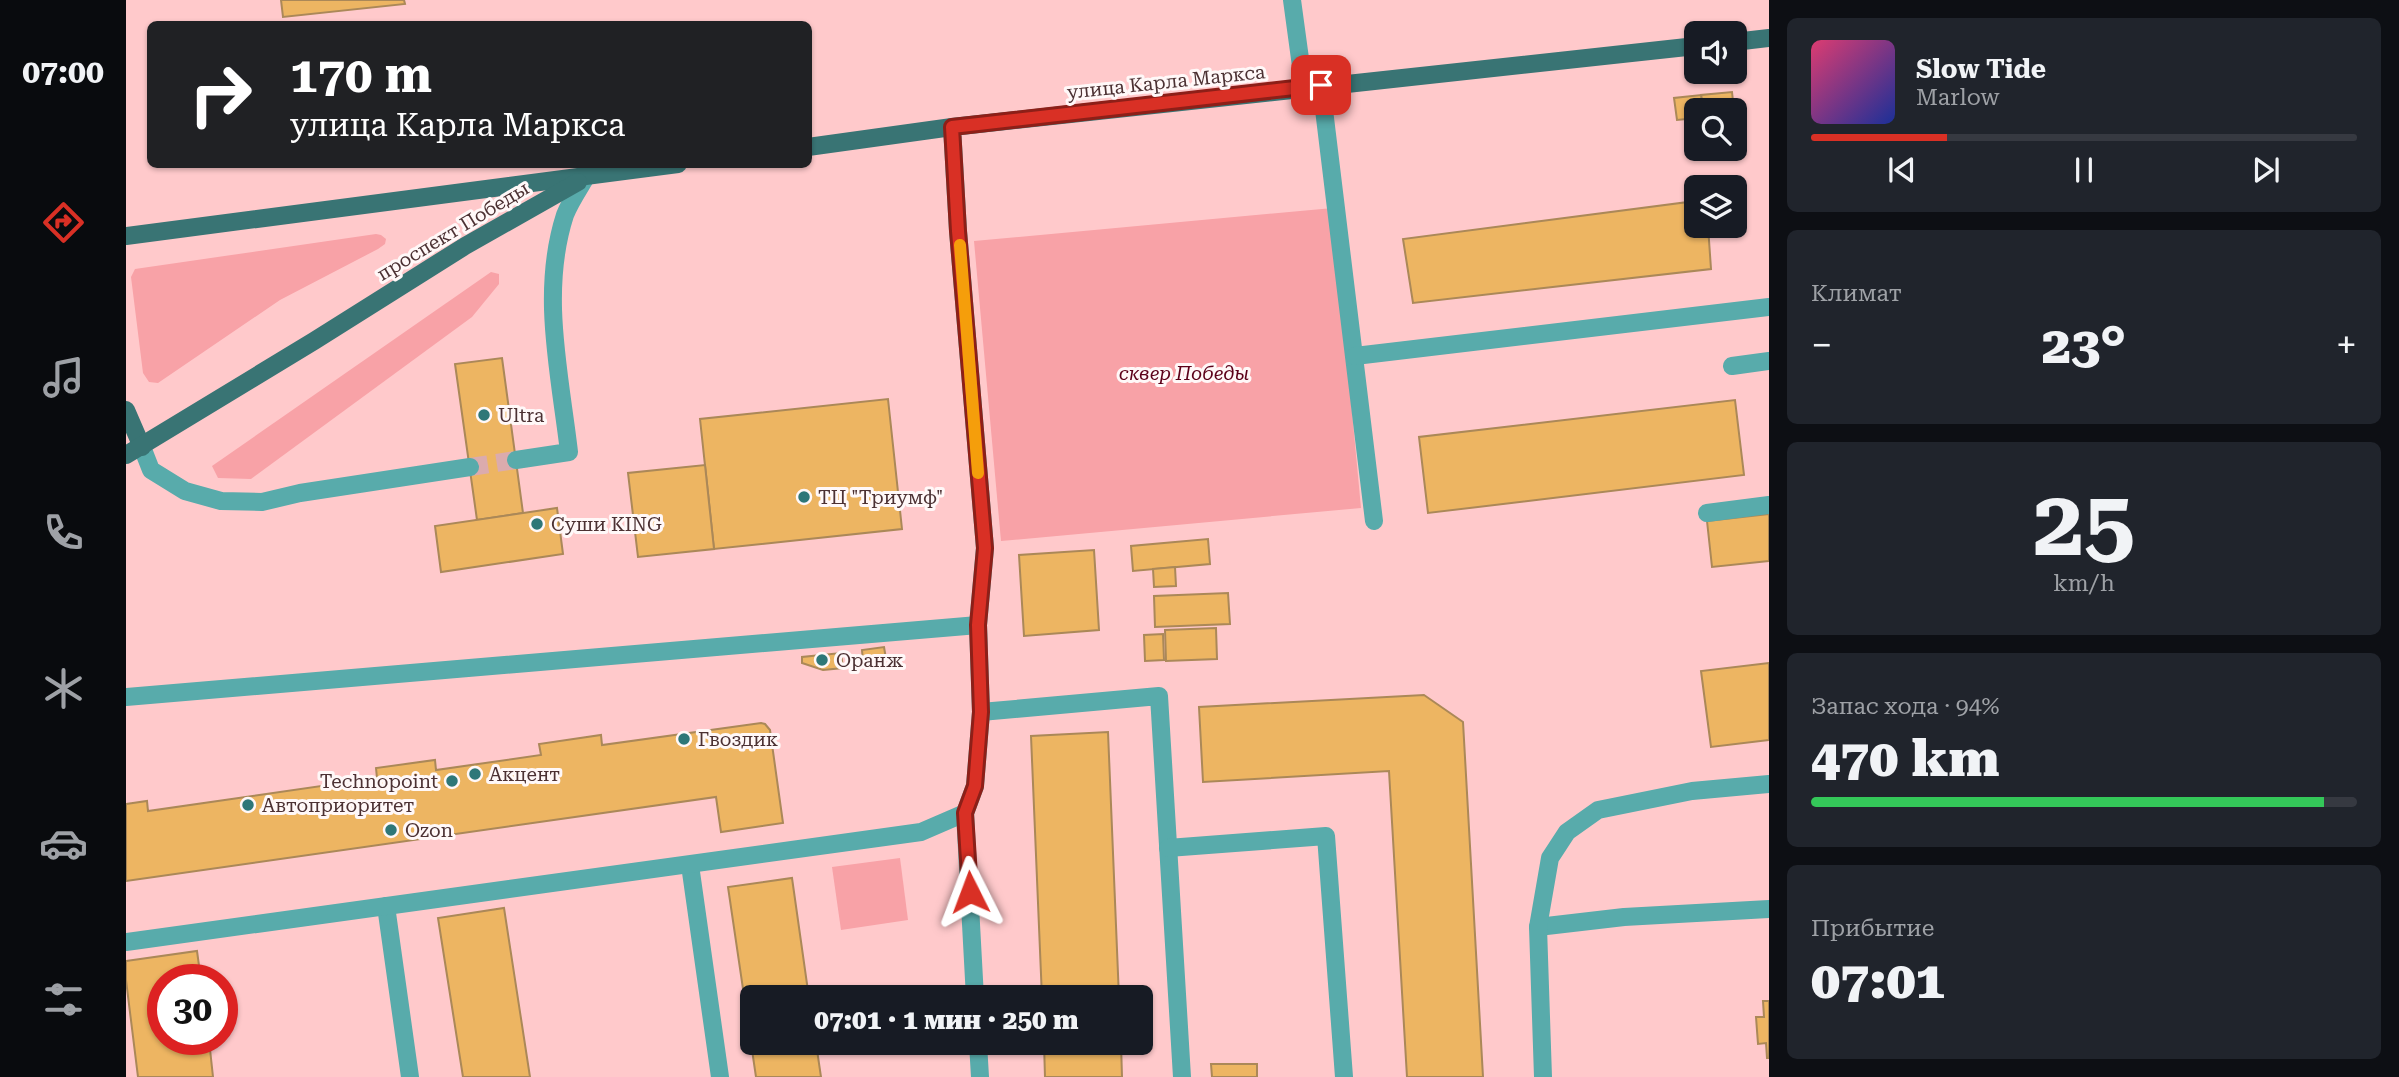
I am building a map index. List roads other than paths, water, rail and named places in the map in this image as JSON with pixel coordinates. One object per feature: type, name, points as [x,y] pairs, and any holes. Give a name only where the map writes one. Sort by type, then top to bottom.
[{"type":"main road","points":[[1747,41],[1769,38]]},
{"type":"main road","name":"улица Карла Маркса","points":[[812,145],[952,127],[1684,47]]},
{"type":"main road","points":[[586,177],[650,168]]},
{"type":"main road","name":"проспект Победы","points":[[126,236],[586,177]]},
{"type":"main road","name":"проспект Победы","points":[[134,451],[465,246],[586,177]]},
{"type":"main road","points":[[126,410],[134,451]]},
{"type":"street","points":[[1292,0],[1312,87],[1355,356],[1374,521]]},
{"type":"street","points":[[952,127],[958,231],[985,548],[978,625],[981,712],[975,786],[965,813],[974,985]]},
{"type":"street","points":[[516,460],[569,452],[553,316],[552,280],[566,212],[586,177]]},
{"type":"street","points":[[1355,356],[1769,307]]},
{"type":"street","points":[[1732,366],[1769,361]]},
{"type":"street","points":[[134,451],[151,470],[185,491],[221,501],[262,502],[470,467]]},
{"type":"street","points":[[1707,513],[1769,505]]},
{"type":"street","points":[[126,697],[978,625]]},
{"type":"street","points":[[981,712],[1159,696],[1182,1077]]},
{"type":"street","points":[[1543,1077],[1538,927],[1550,858],[1567,832],[1598,810],[1692,791],[1769,784]]},
{"type":"street","points":[[126,942],[920,832],[965,813]]},
{"type":"street","points":[[1168,848],[1326,836],[1344,1077]]},
{"type":"street","points":[[690,865],[720,1077]]},
{"type":"street","points":[[386,906],[410,1077]]},
{"type":"street","points":[[1538,927],[1625,917],[1769,909]]},
{"type":"street","points":[[979,1055],[980,1077]]},
{"type":"tunnel","points":[[470,467],[516,460]]},
{"type":"place","name":"Ultra","points":[[484,415]]},
{"type":"place","name":"ТЦ \"Триумф\"","points":[[804,497]]},
{"type":"place","name":"Суши KING","points":[[537,524]]},
{"type":"place","name":"Оранж","points":[[822,660]]},
{"type":"place","name":"Гвоздик","points":[[684,739]]},
{"type":"place","name":"Акцент","points":[[475,774]]},
{"type":"place","name":"Technopoint","points":[[452,781]]},
{"type":"place","name":"Автоприоритет","points":[[248,805]]},
{"type":"place","name":"Ozon","points":[[391,830]]},
{"type":"park label","name":"сквер Победы","points":[[1184,373]]}]
